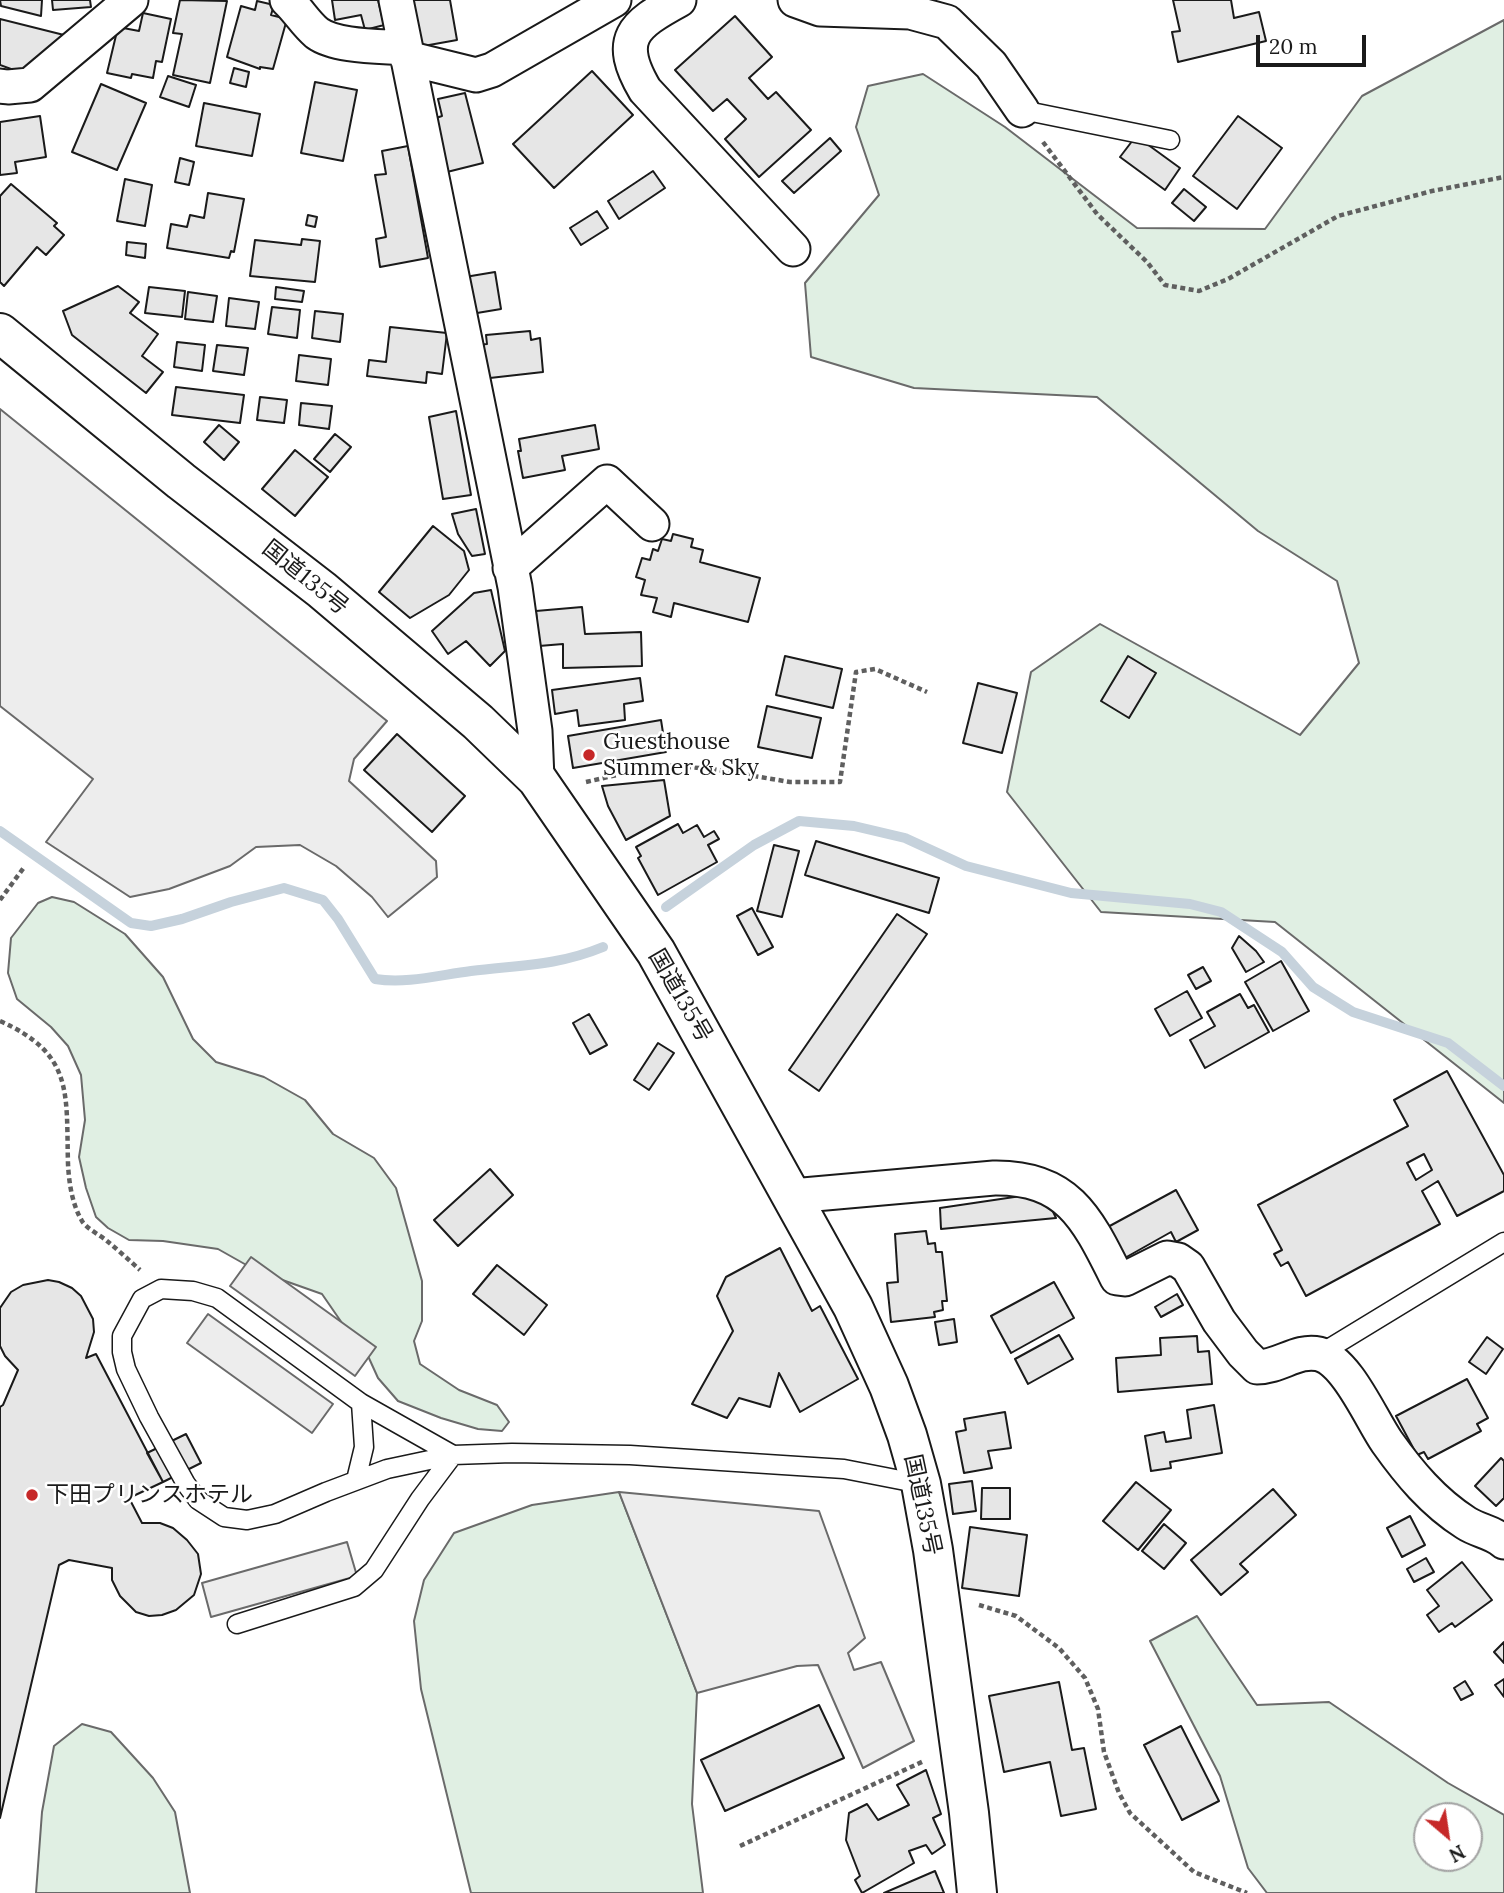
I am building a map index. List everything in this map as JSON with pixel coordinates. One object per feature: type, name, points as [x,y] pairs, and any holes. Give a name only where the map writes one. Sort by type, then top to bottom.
[{"type":"highway","name":"国道135号","points":[[0,333],[181,481],[322,590],[478,722],[545,789],[656,952],[853,1307],[889,1386],[907,1435],[933,1550],[977,1893]]},
{"type":"street","points":[[0,86],[30,85],[131,0]]},
{"type":"street","points":[[287,0],[320,35],[339,42],[406,53],[476,75],[492,70],[614,0]]},
{"type":"street","points":[[396,0],[510,568],[545,789]]},
{"type":"street","points":[[679,0],[639,25],[630,41],[635,73],[645,90],[793,249]]},
{"type":"street","points":[[795,0],[820,9],[910,12],[947,22],[992,65],[1022,110]]},
{"type":"street","points":[[510,568],[607,482],[652,524]]},
{"type":"street","points":[[792,1196],[933,1182],[1020,1178],[1049,1187],[1064,1197],[1080,1214],[1103,1250],[1116,1278],[1125,1279],[1167,1258],[1178,1260],[1188,1267],[1219,1321],[1242,1353],[1257,1367],[1271,1367],[1300,1354],[1321,1354],[1340,1367],[1387,1441],[1416,1480],[1442,1506],[1469,1525],[1497,1535],[1504,1542]]},
{"type":"lane","points":[[1022,110],[1170,140]]},
{"type":"lane","points":[[1321,1354],[1504,1242]]},
{"type":"lane","points":[[453,1455],[361,1403],[217,1298],[193,1291],[161,1289],[142,1299],[122,1336],[126,1369],[186,1483],[198,1500],[225,1517],[247,1520],[275,1514],[387,1469],[453,1455],[617,1455],[723,1461],[844,1469],[920,1485]]},
{"type":"lane","points":[[356,1480],[363,1447],[361,1403]]},
{"type":"lane","points":[[237,1624],[354,1587],[374,1570],[420,1499],[453,1455]]},
{"type":"path","points":[[1022,110],[1097,214],[1147,262],[1165,285],[1199,291],[1228,279],[1338,216],[1432,191],[1504,177]]},
{"type":"path","points":[[545,789],[661,765],[712,769],[790,782],[839,782],[856,672],[875,669],[927,692]]},
{"type":"path","points":[[0,900],[25,866]]},
{"type":"path","points":[[0,1021],[30,1036],[45,1050],[62,1081],[66,1100],[69,1186],[83,1223],[161,1289]]},
{"type":"path","points":[[940,1606],[974,1603],[1016,1616],[1059,1648],[1085,1678],[1098,1709],[1104,1752],[1130,1814],[1194,1872],[1247,1893]]},
{"type":"path","points":[[740,1846],[959,1745]]},
{"type":"green space","points":[[1504,20],[1504,1103],[1275,922],[1101,912],[1007,792],[1031,672],[1100,624],[1300,735],[1359,663],[1337,581],[1258,531],[1097,397],[914,388],[811,357],[805,283],[879,195],[856,127],[868,86],[923,74],[1005,127],[1137,228],[1265,229],[1362,96]]},
{"type":"green space","points":[[52,897],[74,902],[125,934],[163,977],[193,1039],[216,1062],[264,1077],[305,1100],[333,1134],[374,1158],[396,1188],[422,1281],[422,1321],[414,1341],[420,1364],[459,1390],[497,1405],[509,1422],[502,1431],[478,1429],[398,1401],[378,1378],[363,1345],[342,1323],[322,1294],[257,1271],[218,1249],[163,1241],[129,1240],[108,1228],[96,1217],[79,1157],[85,1120],[81,1075],[68,1046],[51,1027],[17,999],[8,973],[11,938],[38,903]]},
{"type":"green space","points":[[619,1492],[697,1693],[692,1804],[703,1893],[471,1893],[421,1689],[414,1621],[424,1580],[454,1533],[532,1505]]},
{"type":"green space","points":[[1197,1616],[1257,1705],[1329,1702],[1448,1783],[1481,1802],[1413,1802],[1413,1872],[1483,1872],[1483,1803],[1504,1815],[1504,1893],[1267,1893],[1248,1868],[1220,1776],[1150,1641]]},
{"type":"green space","points":[[82,1724],[111,1732],[153,1778],[175,1812],[190,1893],[36,1893],[42,1812],[54,1746]]},
{"type":"shaded area","points":[[0,409],[387,721],[354,759],[349,781],[436,861],[437,877],[388,917],[372,897],[336,866],[300,845],[256,847],[230,866],[169,889],[130,897],[46,842],[93,779],[0,706]]},
{"type":"shaded area","points":[[251,1257],[376,1347],[355,1376],[230,1286]]},
{"type":"shaded area","points":[[208,1314],[333,1404],[312,1433],[187,1343]]},
{"type":"shaded area","points":[[619,1492],[819,1511],[865,1638],[848,1653],[854,1670],[881,1662],[914,1741],[863,1768],[818,1665],[797,1666],[697,1693]]},
{"type":"shaded area","points":[[347,1542],[357,1576],[211,1617],[202,1583]]},
{"type":"building","points":[[0,0],[42,0],[41,16],[1,6]]},
{"type":"building","points":[[52,0],[90,0],[91,7],[53,10]]},
{"type":"building","points":[[180,0],[227,1],[210,83],[173,75],[182,34],[173,33]]},
{"type":"building","points":[[332,0],[378,0],[384,25],[365,30],[361,15],[335,20]]},
{"type":"building","points":[[409,0],[450,0],[457,40],[418,47]]},
{"type":"building","points":[[1173,0],[1231,0],[1234,18],[1259,12],[1266,41],[1178,62],[1172,32],[1180,31]]},
{"type":"building","points":[[257,1],[274,5],[271,15],[287,19],[273,69],[260,69],[227,57],[241,6],[255,10]]},
{"type":"building","points":[[143,13],[171,19],[162,62],[156,61],[153,78],[132,74],[131,78],[107,73],[118,27],[139,31]]},
{"type":"building","points":[[735,16],[772,57],[749,78],[768,99],[776,92],[811,130],[759,177],[725,139],[746,119],[727,99],[713,111],[675,70]]},
{"type":"building","points":[[0,19],[68,36],[22,73],[0,65]]},
{"type":"building","points":[[234,68],[249,72],[246,87],[230,83]]},
{"type":"building","points":[[592,71],[633,115],[554,188],[513,144]]},
{"type":"building","points":[[168,76],[196,85],[189,107],[160,97]]},
{"type":"building","points":[[315,82],[357,90],[343,161],[301,153]]},
{"type":"building","points":[[101,84],[146,103],[117,170],[72,152]]},
{"type":"building","points":[[465,93],[483,163],[447,172],[433,119],[442,116],[438,99]]},
{"type":"building","points":[[204,103],[260,114],[252,156],[196,146]]},
{"type":"building","points":[[40,116],[46,157],[15,162],[17,173],[0,175],[0,122]]},
{"type":"building","points":[[1238,116],[1282,148],[1237,209],[1193,176]]},
{"type":"building","points":[[1136,136],[1180,168],[1165,190],[1120,157]]},
{"type":"building","points":[[830,138],[841,151],[794,193],[782,181]]},
{"type":"building","points":[[408,146],[428,258],[380,267],[376,239],[386,237],[375,175],[386,174],[382,151]]},
{"type":"building","points":[[180,158],[194,162],[189,185],[175,182]]},
{"type":"building","points":[[653,171],[665,188],[619,219],[608,201]]},
{"type":"building","points":[[125,179],[152,185],[145,226],[117,221]]},
{"type":"building","points":[[11,184],[57,223],[54,226],[64,235],[46,255],[37,247],[4,286],[0,282],[0,196]]},
{"type":"building","points":[[1184,189],[1206,207],[1194,221],[1172,203]]},
{"type":"building","points":[[208,193],[244,199],[234,252],[231,251],[229,258],[167,248],[171,224],[187,227],[190,215],[204,218]]},
{"type":"building","points":[[597,211],[608,228],[581,245],[570,228]]},
{"type":"building","points":[[308,215],[317,217],[315,227],[306,225]]},
{"type":"building","points":[[302,239],[320,241],[315,282],[250,276],[255,240],[301,245]]},
{"type":"building","points":[[127,242],[146,244],[145,258],[126,255]]},
{"type":"building","points":[[495,272],[501,309],[471,314],[465,277]]},
{"type":"building","points":[[118,286],[139,302],[130,313],[158,334],[142,356],[163,372],[146,393],[72,335],[63,311]]},
{"type":"building","points":[[149,287],[185,291],[182,317],[145,313]]},
{"type":"building","points":[[276,287],[304,291],[302,302],[275,299]]},
{"type":"building","points":[[188,292],[217,296],[213,322],[185,319]]},
{"type":"building","points":[[229,298],[259,302],[255,329],[226,326]]},
{"type":"building","points":[[272,307],[300,310],[297,338],[268,334]]},
{"type":"building","points":[[315,311],[343,314],[340,342],[312,338]]},
{"type":"building","points":[[390,327],[447,333],[442,374],[427,372],[426,383],[367,376],[369,360],[386,362]]},
{"type":"building","points":[[530,331],[531,340],[540,338],[543,372],[481,379],[477,345],[487,344],[486,335]]},
{"type":"building","points":[[177,342],[205,345],[202,371],[174,367]]},
{"type":"building","points":[[217,345],[248,348],[244,375],[213,371]]},
{"type":"building","points":[[299,355],[331,359],[328,385],[296,381]]},
{"type":"building","points":[[176,387],[244,395],[240,423],[172,415]]},
{"type":"building","points":[[260,397],[287,400],[284,423],[257,420]]},
{"type":"building","points":[[301,403],[332,406],[329,429],[299,425]]},
{"type":"building","points":[[456,411],[471,495],[443,499],[429,417]]},
{"type":"building","points":[[219,425],[239,442],[224,460],[204,442]]},
{"type":"building","points":[[595,425],[599,449],[562,456],[565,470],[523,478],[518,451],[521,451],[519,439]]},
{"type":"building","points":[[335,434],[351,447],[330,472],[314,459]]},
{"type":"building","points":[[295,450],[328,477],[295,516],[262,489]]},
{"type":"building","points":[[476,509],[485,554],[472,556],[458,534],[452,514]]},
{"type":"building","points":[[433,526],[464,551],[469,570],[449,595],[410,618],[379,592]]},
{"type":"building","points":[[673,534],[693,539],[691,547],[703,550],[700,562],[760,578],[748,622],[674,603],[671,617],[653,612],[657,598],[641,595],[645,580],[636,577],[642,558],[650,560],[653,549],[658,551],[662,539],[671,541]]},
{"type":"building","points":[[491,590],[505,651],[490,666],[466,641],[448,654],[432,631],[474,593]]},
{"type":"building","points":[[582,607],[585,634],[641,632],[642,666],[563,668],[563,644],[539,646],[536,611]]},
{"type":"building","points":[[785,656],[842,669],[833,708],[776,695]]},
{"type":"building","points":[[1128,656],[1156,673],[1129,718],[1101,701]]},
{"type":"building","points":[[640,678],[643,701],[624,704],[625,720],[579,726],[577,710],[555,714],[552,690]]},
{"type":"building","points":[[978,683],[1017,693],[1002,753],[963,743]]},
{"type":"building","points":[[767,706],[821,718],[812,758],[758,747]]},
{"type":"building","points":[[661,720],[666,752],[573,768],[568,736]]},
{"type":"building","points":[[397,734],[465,796],[432,832],[364,770]]},
{"type":"building","points":[[664,780],[670,816],[626,840],[608,806],[602,786]]},
{"type":"building","points":[[678,824],[683,833],[697,825],[704,837],[714,831],[719,839],[708,845],[717,862],[658,895],[638,858],[641,856],[636,847]]},
{"type":"building","points":[[816,841],[939,878],[929,913],[805,875]]},
{"type":"building","points":[[774,845],[799,851],[782,917],[757,911]]},
{"type":"building","points":[[752,908],[773,947],[758,955],[737,916]]},
{"type":"building","points":[[897,914],[927,934],[819,1091],[789,1070]]},
{"type":"building","points":[[1239,936],[1264,962],[1246,972],[1232,948]]},
{"type":"building","points":[[1281,961],[1309,1011],[1273,1031],[1245,982]]},
{"type":"building","points":[[1203,967],[1211,981],[1196,989],[1188,975]]},
{"type":"building","points":[[1187,991],[1202,1018],[1170,1036],[1155,1009]]},
{"type":"building","points":[[1240,994],[1248,1008],[1254,1005],[1269,1032],[1205,1068],[1190,1040],[1215,1026],[1207,1012]]},
{"type":"building","points":[[589,1014],[607,1045],[590,1054],[573,1023]]},
{"type":"building","points":[[658,1043],[674,1053],[649,1090],[634,1080]]},
{"type":"building","points":[[1447,1071],[1504,1175],[1504,1191],[1457,1216],[1438,1181],[1422,1191],[1440,1224],[1306,1296],[1288,1262],[1281,1266],[1274,1254],[1282,1250],[1258,1205],[1408,1126],[1394,1100]],"holes":[[[1424,1154],[1432,1170],[1416,1180],[1407,1163]]]},
{"type":"building","points":[[490,1169],[513,1195],[458,1246],[434,1220]]},
{"type":"building","points":[[1176,1190],[1198,1230],[1176,1242],[1171,1232],[1123,1259],[1106,1228]]},
{"type":"building","points":[[1021,1196],[1048,1201],[1056,1218],[941,1229],[940,1208]]},
{"type":"building","points":[[926,1231],[928,1244],[935,1243],[936,1252],[942,1252],[947,1301],[942,1301],[943,1310],[934,1312],[935,1317],[891,1322],[887,1283],[898,1282],[895,1234]]},
{"type":"building","points":[[780,1248],[812,1311],[820,1306],[858,1379],[800,1412],[779,1373],[770,1407],[739,1398],[727,1418],[692,1404],[733,1331],[717,1296],[726,1277]]},
{"type":"building","points":[[497,1265],[547,1305],[524,1335],[473,1294]]},
{"type":"building","points":[[48,1280],[72,1288],[81,1296],[93,1319],[94,1332],[86,1358],[96,1354],[163,1482],[129,1498],[142,1523],[160,1523],[173,1528],[187,1540],[198,1554],[201,1574],[194,1595],[176,1610],[149,1616],[136,1612],[120,1596],[112,1580],[112,1568],[69,1560],[59,1565],[0,1818],[0,1407],[18,1370],[0,1346],[0,1308],[11,1292],[23,1285]]},
{"type":"building","points":[[1054,1282],[1074,1318],[1011,1353],[991,1316]]},
{"type":"building","points":[[1177,1294],[1183,1305],[1161,1317],[1155,1307]]},
{"type":"building","points":[[954,1319],[957,1342],[939,1345],[935,1322]]},
{"type":"building","points":[[1059,1335],[1073,1359],[1028,1384],[1015,1359]]},
{"type":"building","points":[[1197,1336],[1198,1352],[1209,1351],[1212,1384],[1118,1392],[1116,1358],[1161,1355],[1160,1338]]},
{"type":"building","points":[[1487,1337],[1503,1349],[1486,1374],[1469,1362]]},
{"type":"building","points":[[1467,1379],[1488,1418],[1477,1424],[1481,1431],[1428,1459],[1424,1452],[1417,1455],[1396,1416]]},
{"type":"building","points":[[1214,1405],[1222,1453],[1170,1462],[1171,1468],[1151,1471],[1145,1436],[1164,1432],[1166,1442],[1191,1438],[1187,1410]]},
{"type":"building","points":[[1005,1412],[1011,1448],[988,1451],[992,1468],[964,1473],[956,1432],[966,1430],[964,1419]]},
{"type":"building","points":[[186,1434],[201,1463],[163,1482],[147,1453]]},
{"type":"building","points":[[1501,1458],[1504,1461],[1504,1498],[1496,1506],[1475,1486]]},
{"type":"building","points":[[972,1481],[976,1511],[953,1514],[949,1484]]},
{"type":"building","points":[[1136,1482],[1171,1510],[1138,1550],[1103,1521]]},
{"type":"building","points":[[982,1488],[1010,1488],[1010,1519],[981,1519]]},
{"type":"building","points":[[1273,1489],[1296,1515],[1240,1564],[1248,1572],[1221,1595],[1191,1560]]},
{"type":"building","points":[[1410,1516],[1425,1545],[1402,1557],[1387,1528]]},
{"type":"building","points":[[1164,1524],[1186,1543],[1164,1569],[1142,1551]]},
{"type":"building","points":[[970,1527],[1027,1535],[1019,1596],[962,1588]]},
{"type":"building","points":[[1426,1558],[1434,1572],[1414,1582],[1407,1569]]},
{"type":"building","points":[[1462,1562],[1492,1600],[1455,1627],[1452,1623],[1439,1632],[1427,1615],[1439,1606],[1427,1590]]},
{"type":"building","points":[[1504,1642],[1504,1663],[1494,1652]]},
{"type":"building","points":[[1504,1679],[1504,1697],[1495,1685]]},
{"type":"building","points":[[1465,1681],[1473,1694],[1461,1700],[1454,1688]]},
{"type":"building","points":[[1059,1682],[1072,1750],[1084,1748],[1096,1809],[1061,1816],[1050,1762],[1004,1772],[989,1696]]},
{"type":"building","points":[[819,1705],[844,1758],[725,1811],[701,1760]]},
{"type":"building","points":[[1181,1726],[1219,1801],[1182,1820],[1144,1745]]},
{"type":"building","points":[[926,1770],[941,1814],[933,1818],[945,1845],[932,1854],[926,1845],[909,1851],[914,1863],[862,1893],[855,1880],[860,1876],[846,1840],[849,1813],[867,1804],[878,1820],[909,1805],[897,1785]]},
{"type":"building","points":[[935,1871],[944,1893],[884,1893]]},
{"type":"waterway","points":[[666,907],[754,845],[799,821],[854,826],[905,838],[966,866],[1071,893],[1190,904],[1221,912],[1282,952],[1313,987],[1353,1012],[1448,1043],[1504,1086]]},
{"type":"waterway","points":[[0,831],[131,923],[151,926],[182,919],[284,888],[323,900],[375,979],[411,980],[538,964],[570,958],[603,947]]},
{"type":"place","name":"Guesthouse Summer & Sky","points":[[589,755]]},
{"type":"place","name":"下田プリンスホテル","points":[[32,1495]]}]
